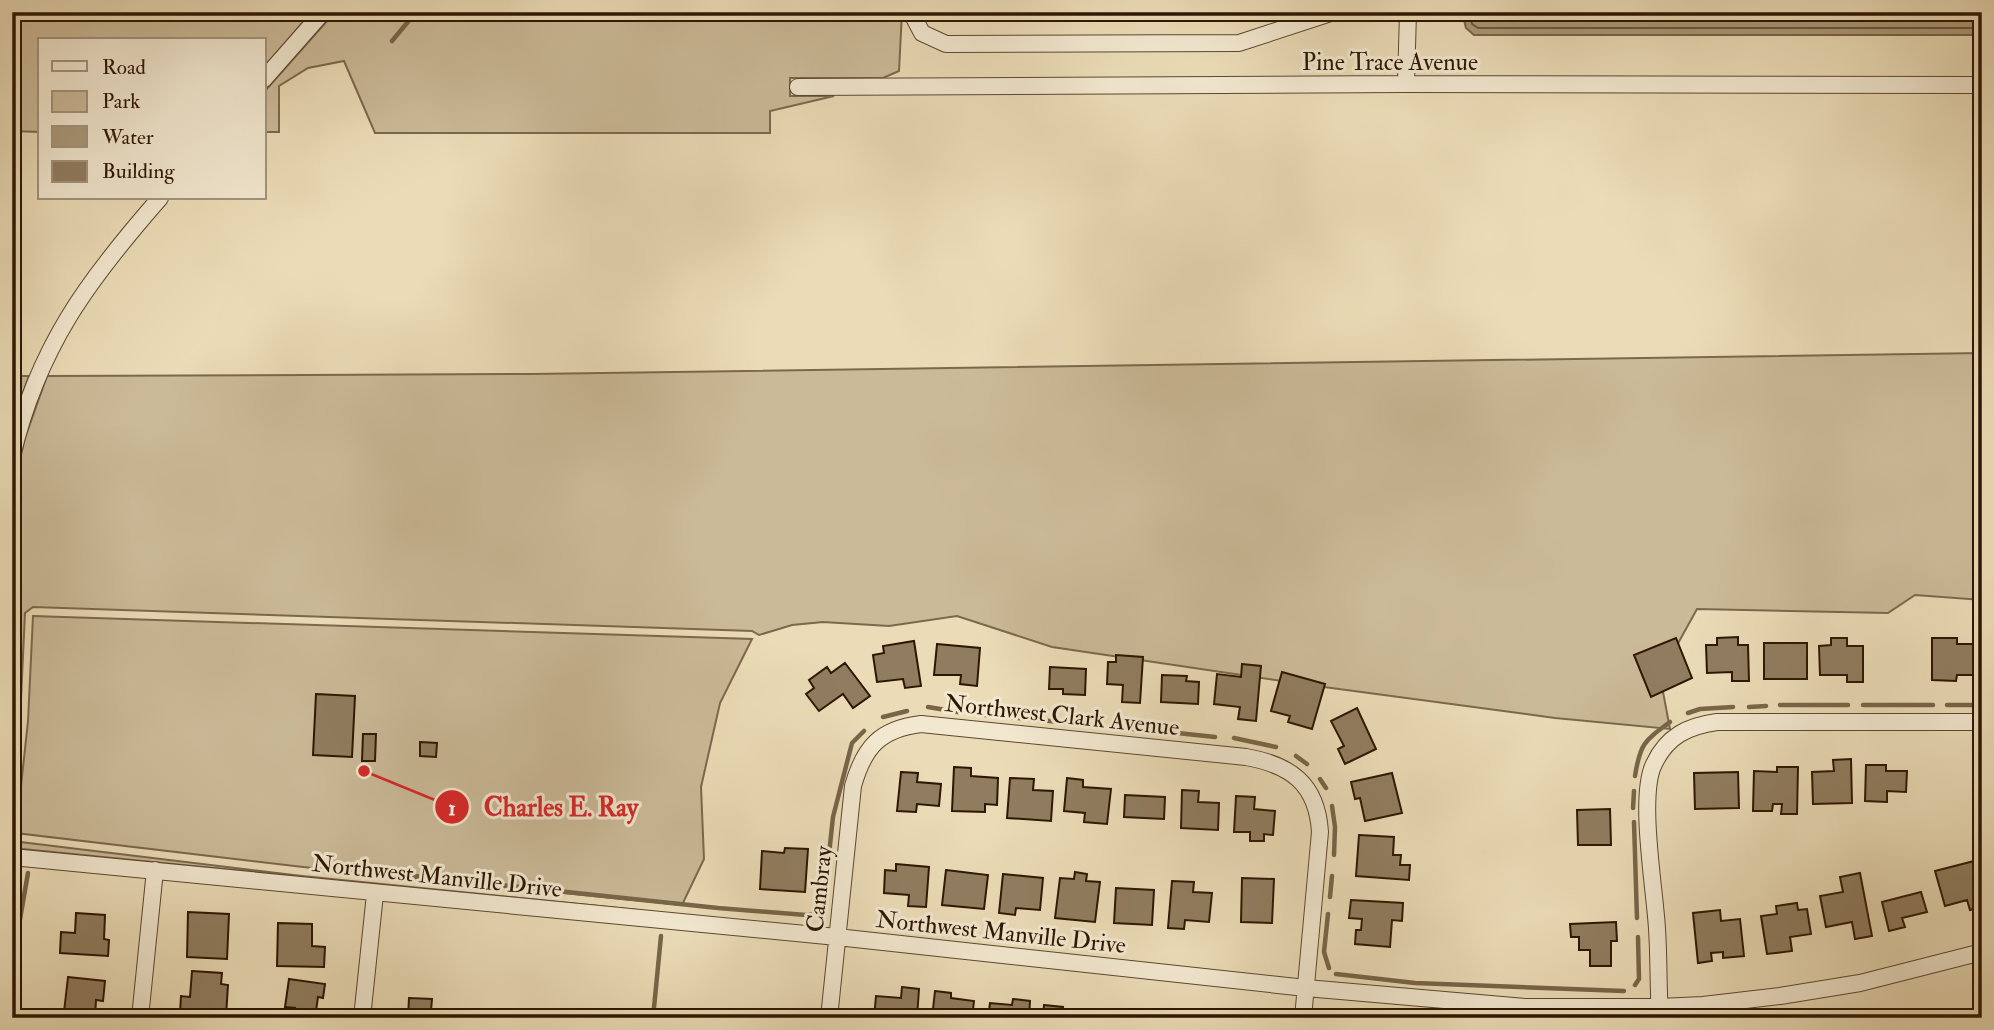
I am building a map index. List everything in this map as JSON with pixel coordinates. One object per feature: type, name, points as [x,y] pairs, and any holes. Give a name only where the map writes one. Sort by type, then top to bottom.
[{"type":"street","points":[[266,77],[323,12]]},
{"type":"street","points":[[911,12],[922,33],[946,44],[1239,43],[1334,12]]},
{"type":"street","points":[[1406,84],[1408,12]]},
{"type":"street","name":"Pine Trace Avenue","points":[[798,87],[1982,85]]},
{"type":"street","points":[[12,456],[34,384],[58,331],[112,253],[158,200]]},
{"type":"street","points":[[1659,1012],[1648,785],[1654,762],[1665,745],[1686,729],[1717,722],[1982,722]]},
{"type":"street","name":"Northwest Clark Avenue","points":[[859,767],[865,754],[886,734],[906,726],[922,724],[1246,757],[1277,764],[1304,784],[1314,802],[1320,822],[1306,988]]},
{"type":"street","name":"Cambray","points":[[829,1018],[853,786],[859,767]]},
{"type":"street","name":"Northwest Manville Drive","points":[[12,857],[837,937],[1306,988],[1525,1007],[1659,1012],[1846,985],[1982,952]]},
{"type":"street","points":[[140,1018],[155,870]]},
{"type":"street","points":[[362,1018],[376,894]]},
{"type":"street","points":[[1303,1018],[1306,988]]},
{"type":"green space","points":[[12,12],[312,12],[266,65],[266,38],[38,38],[38,132],[12,131]]},
{"type":"green space","points":[[335,12],[902,12],[899,71],[883,78],[790,78],[790,96],[834,96],[770,111],[770,133],[375,133],[344,61],[308,68],[279,86],[279,132],[266,132],[266,90]]},
{"type":"green space","points":[[1982,353],[1982,600],[1915,595],[1888,613],[1697,609],[1660,676],[1670,729],[1555,718],[1052,647],[957,616],[889,626],[823,622],[792,625],[759,635],[752,631],[33,607],[25,613],[20,720],[12,791],[12,492],[25,438],[47,376],[531,374]]},
{"type":"green space","points":[[12,376],[29,376],[12,424]]},
{"type":"green space","points":[[33,616],[752,639],[720,703],[701,787],[704,859],[682,905],[303,867],[16,833],[28,721]]},
{"type":"green space","points":[[12,841],[302,876],[638,910],[12,848]]},
{"type":"water","points":[[1462,12],[1982,12],[1982,35],[1474,35],[1466,28]]},
{"type":"building","points":[[1738,637],[1738,645],[1748,645],[1749,681],[1732,681],[1732,672],[1707,673],[1706,645],[1717,645],[1717,638]]},
{"type":"building","points":[[1676,638],[1692,678],[1651,697],[1634,655]]},
{"type":"building","points":[[1831,638],[1847,638],[1847,646],[1863,646],[1863,682],[1847,682],[1847,675],[1820,675],[1819,646],[1831,645]]},
{"type":"building","points":[[1932,638],[1957,638],[1957,644],[1977,644],[1977,675],[1957,675],[1956,681],[1932,680]]},
{"type":"building","points":[[914,641],[921,686],[905,688],[903,679],[877,682],[873,655],[884,653],[883,646]]},
{"type":"building","points":[[1764,643],[1807,643],[1807,679],[1764,679]]},
{"type":"building","points":[[937,644],[980,648],[977,686],[960,684],[961,675],[934,675]]},
{"type":"building","points":[[1116,655],[1143,657],[1140,703],[1122,702],[1123,685],[1107,684],[1108,662],[1116,662]]},
{"type":"building","points":[[845,663],[870,696],[853,708],[843,694],[819,711],[806,694],[814,688],[809,680],[827,667],[831,673]]},
{"type":"building","points":[[1242,664],[1261,666],[1256,721],[1238,719],[1240,707],[1214,704],[1217,674],[1241,677]]},
{"type":"building","points":[[1050,667],[1086,669],[1085,695],[1063,694],[1063,689],[1049,689]]},
{"type":"building","points":[[1282,672],[1325,684],[1312,729],[1288,722],[1290,716],[1271,711]]},
{"type":"building","points":[[1162,675],[1187,676],[1186,681],[1199,682],[1198,704],[1161,702]]},
{"type":"building","points":[[316,694],[355,696],[352,757],[313,755]]},
{"type":"building","points":[[1357,708],[1376,749],[1345,764],[1338,749],[1344,746],[1331,721]]},
{"type":"building","points":[[363,734],[376,734],[375,761],[362,761]]},
{"type":"building","points":[[420,742],[437,743],[436,757],[420,756]]},
{"type":"building","points":[[1851,759],[1852,803],[1813,804],[1812,772],[1834,771],[1833,760]]},
{"type":"building","points":[[1866,765],[1886,765],[1886,771],[1907,771],[1906,792],[1887,791],[1887,802],[1865,801]]},
{"type":"building","points":[[954,767],[971,768],[971,776],[998,778],[997,805],[985,804],[985,812],[952,811]]},
{"type":"building","points":[[1777,767],[1798,767],[1797,814],[1781,814],[1782,804],[1773,804],[1772,811],[1753,811],[1754,771],[1777,772]]},
{"type":"building","points":[[901,772],[918,773],[917,782],[941,784],[939,806],[917,804],[916,812],[897,811]]},
{"type":"building","points":[[1738,772],[1739,808],[1695,809],[1694,773]]},
{"type":"building","points":[[1392,773],[1402,813],[1365,821],[1360,798],[1355,799],[1351,782]]},
{"type":"building","points":[[1010,778],[1034,779],[1033,790],[1053,791],[1051,821],[1007,818]]},
{"type":"building","points":[[1067,778],[1083,780],[1083,787],[1111,789],[1107,824],[1084,822],[1085,813],[1064,811]]},
{"type":"building","points":[[1182,790],[1199,791],[1198,802],[1219,803],[1218,830],[1181,828]]},
{"type":"building","points":[[1125,795],[1165,797],[1164,819],[1124,817]]},
{"type":"building","points":[[1236,796],[1255,797],[1254,809],[1275,811],[1273,835],[1264,834],[1264,841],[1250,841],[1250,832],[1234,832]]},
{"type":"building","points":[[1610,809],[1611,845],[1578,845],[1577,810]]},
{"type":"building","points":[[1359,835],[1394,837],[1393,855],[1401,855],[1400,865],[1410,865],[1409,880],[1356,876]]},
{"type":"building","points":[[785,848],[808,849],[805,892],[760,889],[762,851],[784,853]]},
{"type":"building","points":[[1978,860],[1982,873],[1982,907],[1970,910],[1967,900],[1945,906],[1935,871]]},
{"type":"building","points":[[896,864],[929,867],[926,907],[908,906],[909,895],[884,893],[885,870],[896,871]]},
{"type":"building","points":[[946,870],[988,875],[984,909],[942,905]]},
{"type":"building","points":[[1075,872],[1087,874],[1086,881],[1100,882],[1095,922],[1055,918],[1060,878],[1074,879]]},
{"type":"building","points":[[1860,873],[1872,936],[1855,939],[1852,922],[1826,927],[1820,896],[1843,892],[1840,877]]},
{"type":"building","points":[[1003,874],[1043,878],[1040,910],[1016,908],[1015,915],[999,913]]},
{"type":"building","points":[[1242,878],[1274,879],[1272,923],[1241,922]]},
{"type":"building","points":[[1172,881],[1194,882],[1193,892],[1212,893],[1209,922],[1185,920],[1184,929],[1168,928]]},
{"type":"building","points":[[1116,888],[1154,890],[1152,925],[1114,923]]},
{"type":"building","points":[[1921,892],[1927,912],[1902,918],[1905,927],[1889,931],[1882,902]]},
{"type":"building","points":[[1351,900],[1403,903],[1402,921],[1392,920],[1390,947],[1355,944],[1356,930],[1361,930],[1362,919],[1349,918]]},
{"type":"building","points":[[1797,903],[1798,910],[1807,909],[1811,934],[1790,937],[1792,951],[1767,954],[1761,916],[1777,914],[1776,906]]},
{"type":"building","points":[[1720,910],[1721,921],[1740,919],[1744,956],[1723,958],[1723,952],[1711,953],[1712,961],[1698,963],[1693,913]]},
{"type":"building","points":[[188,912],[229,914],[227,959],[187,957]]},
{"type":"building","points":[[76,913],[105,915],[104,939],[109,940],[108,956],[60,953],[61,932],[75,933]]},
{"type":"building","points":[[1616,922],[1617,941],[1611,941],[1611,966],[1590,966],[1590,950],[1579,950],[1579,937],[1571,937],[1570,924]]},
{"type":"building","points":[[278,923],[312,924],[312,946],[325,947],[324,967],[277,966]]},
{"type":"building","points":[[192,971],[222,973],[221,984],[228,985],[226,1016],[180,1013],[181,996],[190,997]]},
{"type":"building","points":[[68,977],[105,981],[103,1001],[96,1000],[95,1018],[73,1018],[73,1013],[64,1012]]},
{"type":"building","points":[[289,979],[325,984],[323,998],[318,997],[315,1018],[293,1018],[295,1008],[285,1007]]},
{"type":"building","points":[[902,987],[919,989],[917,1018],[874,1018],[876,996],[901,998]]},
{"type":"building","points":[[935,991],[951,993],[951,998],[974,1001],[972,1018],[932,1018]]},
{"type":"building","points":[[1982,995],[1982,1018],[1980,1018],[1975,996]]},
{"type":"building","points":[[409,998],[432,999],[431,1011],[440,1011],[440,1018],[408,1018]]},
{"type":"building","points":[[1013,999],[1030,1001],[1029,1018],[988,1018],[990,1003],[1012,1005]]},
{"type":"building","points":[[1044,1005],[1063,1007],[1062,1014],[1088,1018],[1043,1018]]},
{"type":"waterway","points":[[392,41],[416,12]]},
{"type":"waterway","points":[[1780,705],[1848,705]]},
{"type":"waterway","points":[[1863,705],[1933,705]]},
{"type":"waterway","points":[[1947,705],[1982,705]]},
{"type":"waterway","points":[[1749,707],[1766,706]]},
{"type":"waterway","points":[[928,707],[958,712]]},
{"type":"waterway","points":[[1688,713],[1700,709],[1733,707]]},
{"type":"waterway","points":[[883,717],[907,711]]},
{"type":"waterway","points":[[975,714],[1071,723]]},
{"type":"waterway","points":[[1635,776],[1641,750],[1654,734],[1670,722]]},
{"type":"waterway","points":[[1083,724],[1097,725]]},
{"type":"waterway","points":[[1110,727],[1156,731]]},
{"type":"waterway","points":[[826,882],[833,817],[852,743],[864,731]]},
{"type":"waterway","points":[[1168,732],[1215,737]]},
{"type":"waterway","points":[[1234,738],[1276,747]]},
{"type":"waterway","points":[[1296,756],[1307,764]]},
{"type":"waterway","points":[[1320,779],[1326,788]]},
{"type":"waterway","points":[[1633,808],[1634,791]]},
{"type":"waterway","points":[[1332,806],[1335,827],[1334,855]]},
{"type":"waterway","points":[[1634,822],[1637,918]]},
{"type":"waterway","points":[[12,965],[28,873]]},
{"type":"waterway","points":[[405,875],[806,915],[821,913],[825,898]]},
{"type":"waterway","points":[[1330,897],[1332,876]]},
{"type":"waterway","points":[[1328,914],[1324,952],[1329,968]]},
{"type":"waterway","points":[[653,1018],[661,936]]},
{"type":"waterway","points":[[1635,985],[1639,979],[1638,937]]},
{"type":"waterway","points":[[1336,974],[1415,983],[1624,991]]},
{"type":"place","name":"Charles E. Ray","points":[[364,771]]}]
